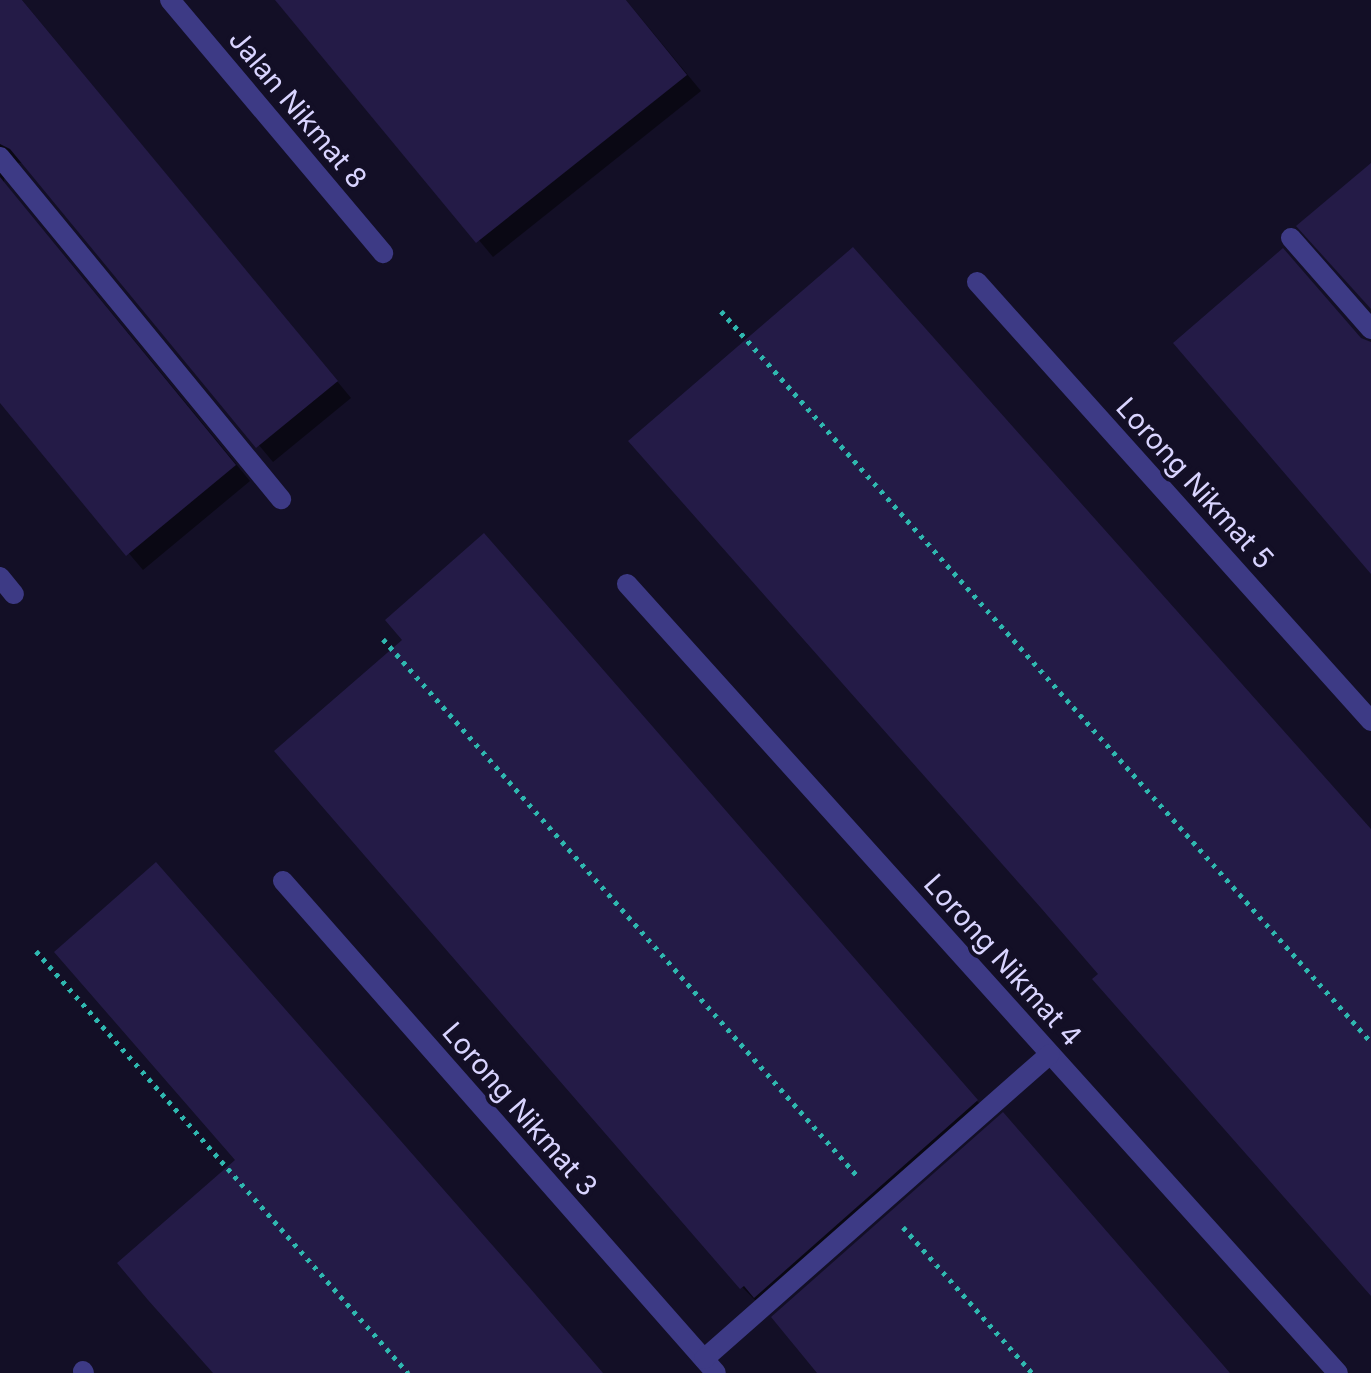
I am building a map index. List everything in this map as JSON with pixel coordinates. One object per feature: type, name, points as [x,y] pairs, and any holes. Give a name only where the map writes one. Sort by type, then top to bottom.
[{"type":"street","name":"Jalan Nikmat 8","points":[[170,0],[383,253]]},
{"type":"street","points":[[0,157],[281,499]]},
{"type":"street","points":[[1291,238],[1371,329]]},
{"type":"street","name":"Lorong Nikmat 5","points":[[977,282],[1371,721]]},
{"type":"street","points":[[0,577],[14,594]]},
{"type":"street","name":"Lorong Nikmat 4","points":[[627,584],[1338,1373]]},
{"type":"street","name":"Lorong Nikmat 3","points":[[283,881],[710,1366]]},
{"type":"street","points":[[710,1366],[881,1202],[1050,1054]]},
{"type":"path","points":[[721,311],[1371,1042]]},
{"type":"path","points":[[383,639],[1032,1373]]},
{"type":"path","points":[[36,951],[408,1373]]},
{"type":"building","points":[[0,0],[22,0],[338,381],[256,448],[10,149],[0,144]]},
{"type":"building","points":[[275,0],[626,0],[687,75],[476,243]]},
{"type":"building","points":[[1371,163],[1371,309],[1296,226]]},
{"type":"building","points":[[0,177],[236,465],[126,556],[0,403]]},
{"type":"building","points":[[853,247],[1371,829],[1371,1296],[1092,979],[1098,974],[1041,908],[628,441]]},
{"type":"building","points":[[1283,248],[1361,338],[1371,342],[1371,574],[1173,343]]},
{"type":"building","points":[[484,533],[978,1100],[754,1298],[744,1286],[740,1289],[274,751],[402,640],[385,620]]},
{"type":"building","points":[[156,862],[603,1373],[213,1373],[148,1300],[117,1263],[235,1160],[54,952]]},
{"type":"building","points":[[1003,1112],[1230,1373],[817,1373],[771,1317]]}]
